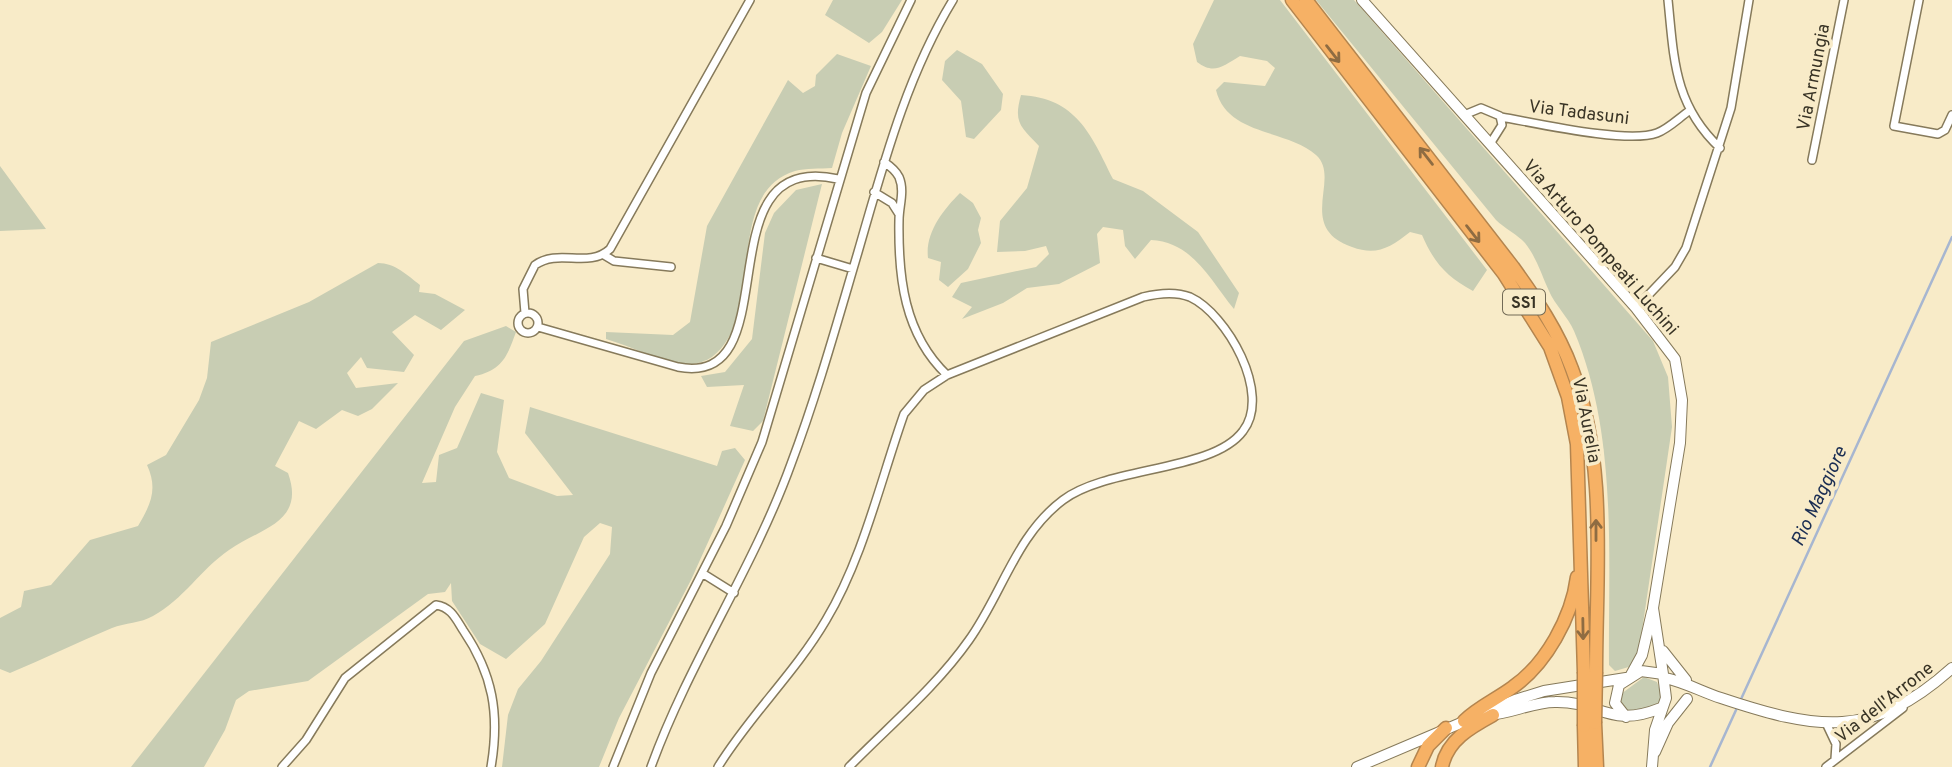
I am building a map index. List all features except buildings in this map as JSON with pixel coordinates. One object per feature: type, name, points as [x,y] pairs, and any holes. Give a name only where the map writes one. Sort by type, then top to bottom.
[{"type":"highway","name":"Via Aurelia","points":[[1292,0],[1504,274],[1541,331],[1557,363],[1571,410],[1579,463],[1590,672]]},
{"type":"highway","name":"Via Aurelia","points":[[1306,0],[1520,277],[1544,312],[1567,357],[1584,407],[1593,460],[1596,515],[1590,724],[1597,767]]},
{"type":"highway","points":[[1464,721],[1525,677],[1563,624],[1576,585],[1578,532],[1582,522]]},
{"type":"highway","points":[[1442,767],[1451,745],[1488,715]]},
{"type":"highway","name":"Via Aurelia","points":[[1583,767],[1580,746],[1585,741],[1590,724]]},
{"type":"highway","points":[[1418,767],[1428,746],[1446,728]]},
{"type":"street","points":[[525,313],[522,300],[524,283],[538,262],[555,257],[592,259],[604,255],[619,234],[750,0]]},
{"type":"street","points":[[613,767],[651,673],[726,526],[762,442],[838,179],[869,83],[911,0]]},
{"type":"street","points":[[651,767],[687,683],[734,593],[790,467],[884,162],[921,60],[953,0]]},
{"type":"street","name":"Via Arturo Pompeati Luchini","points":[[1362,0],[1636,308],[1673,355],[1679,371],[1682,400],[1680,443],[1653,608],[1642,655],[1628,677]]},
{"type":"street","points":[[1668,0],[1675,63],[1689,111],[1720,148]]},
{"type":"street","points":[[1636,308],[1684,254],[1731,108],[1749,0]]},
{"type":"street","name":"Via Armungia","points":[[1812,160],[1844,0]]},
{"type":"street","points":[[1919,0],[1894,126],[1938,134],[1945,130],[1952,115]]},
{"type":"street","name":"Via Tadasuni","points":[[1464,115],[1481,108],[1491,110],[1501,117],[1617,134],[1646,135],[1662,131],[1689,111]]},
{"type":"street","name":"Via Tadasuni","points":[[1490,144],[1502,125],[1501,117]]},
{"type":"street","points":[[884,162],[900,179],[901,264],[908,311],[924,349],[947,375]]},
{"type":"street","points":[[538,327],[678,367],[707,365],[725,353],[737,332],[757,226],[766,203],[779,190],[800,178],[838,179]]},
{"type":"street","points":[[874,192],[892,203],[899,215]]},
{"type":"street","points":[[604,255],[614,261],[671,267]]},
{"type":"street","points":[[816,258],[853,269]]},
{"type":"street","points":[[718,767],[804,654],[828,617],[848,573],[905,412],[924,390],[947,375],[1143,297],[1174,293],[1194,299],[1217,320],[1249,373],[1254,402],[1245,430],[1225,447],[1100,482],[1072,494],[1051,510],[1028,535],[984,618],[959,653],[849,767]]},
{"type":"street","points":[[525,313],[518,321],[522,330],[531,333],[538,327]]},
{"type":"street","points":[[525,313],[537,317],[538,327]]},
{"type":"street","points":[[702,573],[734,593]]},
{"type":"street","points":[[282,767],[306,740],[345,678],[429,607],[440,605],[450,611],[487,670],[494,726],[491,767]]},
{"type":"street","name":"Via Arturo Pompeati Luchini","points":[[1653,608],[1664,676]]},
{"type":"street","name":"Via Arturo Pompeati Luchini","points":[[1656,634],[1667,660],[1691,685]]},
{"type":"street","name":"Via dell'Arrone","points":[[1826,767],[1952,668]]},
{"type":"street","points":[[1488,715],[1502,704],[1544,691],[1628,677],[1647,670],[1723,698],[1827,724],[1870,719],[1899,707],[1923,692]]},
{"type":"street","points":[[1652,764],[1654,735],[1663,706],[1664,676]]},
{"type":"street","points":[[1626,717],[1616,706],[1615,697],[1628,677]]},
{"type":"street","points":[[1357,767],[1446,728],[1488,715],[1559,702],[1626,717],[1687,699],[1723,698]]},
{"type":"street","points":[[1652,764],[1667,726],[1687,699]]},
{"type":"street","name":"Via dell'Arrone","points":[[1827,724],[1836,744],[1835,760]]},
{"type":"green space","points":[[833,0],[902,0],[882,32],[869,43],[825,15]]},
{"type":"green space","points":[[1214,0],[1280,0],[1487,270],[1473,291],[1442,268],[1431,254],[1422,235],[1410,232],[1383,249],[1368,251],[1352,247],[1335,238],[1326,227],[1322,215],[1325,176],[1323,165],[1316,155],[1290,140],[1259,130],[1232,116],[1222,105],[1216,90],[1224,82],[1265,86],[1275,68],[1267,61],[1240,56],[1214,68],[1197,62],[1193,44]]},
{"type":"green space","points":[[1316,0],[1354,0],[1653,341],[1668,377],[1672,427],[1639,651],[1632,666],[1615,671],[1609,665],[1609,538],[1604,453],[1588,371],[1574,331],[1552,296],[1525,243],[1496,220]]},
{"type":"green space","points":[[957,50],[982,64],[1003,94],[1001,110],[974,139],[966,137],[961,101],[942,80],[945,61]]},
{"type":"green space","points":[[837,54],[871,66],[842,133],[832,168],[795,171],[773,184],[759,204],[751,229],[738,314],[728,338],[712,357],[690,364],[667,360],[606,339],[606,332],[673,335],[690,322],[707,226],[788,80],[803,93],[815,86],[816,75]]},
{"type":"green space","points":[[1021,95],[1055,103],[1068,111],[1089,133],[1113,179],[1143,191],[1198,232],[1239,293],[1234,309],[1199,264],[1178,248],[1166,242],[1151,240],[1135,259],[1125,246],[1123,230],[1103,227],[1097,234],[1100,263],[1059,284],[1027,288],[1003,303],[962,319],[972,307],[952,297],[961,283],[1036,267],[1049,254],[1046,246],[1025,251],[997,252],[1000,221],[1027,188],[1039,146],[1020,124],[1018,112]]},
{"type":"green space","points":[[0,166],[46,229],[0,231]]},
{"type":"green space","points":[[822,184],[763,421],[753,431],[730,426],[744,385],[707,387],[701,376],[725,372],[752,339],[765,233],[774,213],[796,190]]},
{"type":"green space","points":[[960,193],[973,203],[981,218],[978,230],[981,243],[968,269],[948,287],[939,280],[941,262],[928,258],[929,240],[936,223]]},
{"type":"green space","points":[[378,263],[395,267],[405,274],[420,285],[419,292],[435,294],[465,310],[441,330],[415,315],[392,332],[414,355],[404,372],[367,368],[361,357],[347,373],[356,388],[398,383],[372,409],[358,416],[342,410],[316,429],[299,421],[275,466],[288,473],[292,490],[291,503],[285,514],[277,522],[229,550],[174,602],[153,616],[112,628],[10,673],[0,669],[0,618],[21,607],[24,591],[51,585],[90,540],[138,526],[152,496],[152,482],[147,465],[166,455],[199,400],[207,378],[211,342],[309,302]]},
{"type":"green space","points":[[506,326],[516,332],[506,355],[492,370],[475,376],[455,407],[422,483],[436,482],[439,455],[457,448],[481,393],[504,400],[497,452],[509,478],[557,496],[573,495],[525,433],[530,407],[717,466],[722,451],[735,448],[745,460],[691,580],[619,718],[599,767],[502,767],[508,715],[518,689],[541,661],[610,554],[612,527],[600,523],[584,537],[545,624],[506,659],[480,644],[452,601],[451,583],[445,592],[428,594],[308,681],[249,691],[236,700],[225,730],[204,767],[131,767],[464,341]]},
{"type":"green space","points":[[1644,677],[1657,682],[1662,696],[1658,703],[1634,714],[1623,706],[1620,701],[1621,694]]},
{"type":"waterway","name":"Rio Maggiore","points":[[1710,767],[1952,237]]}]
